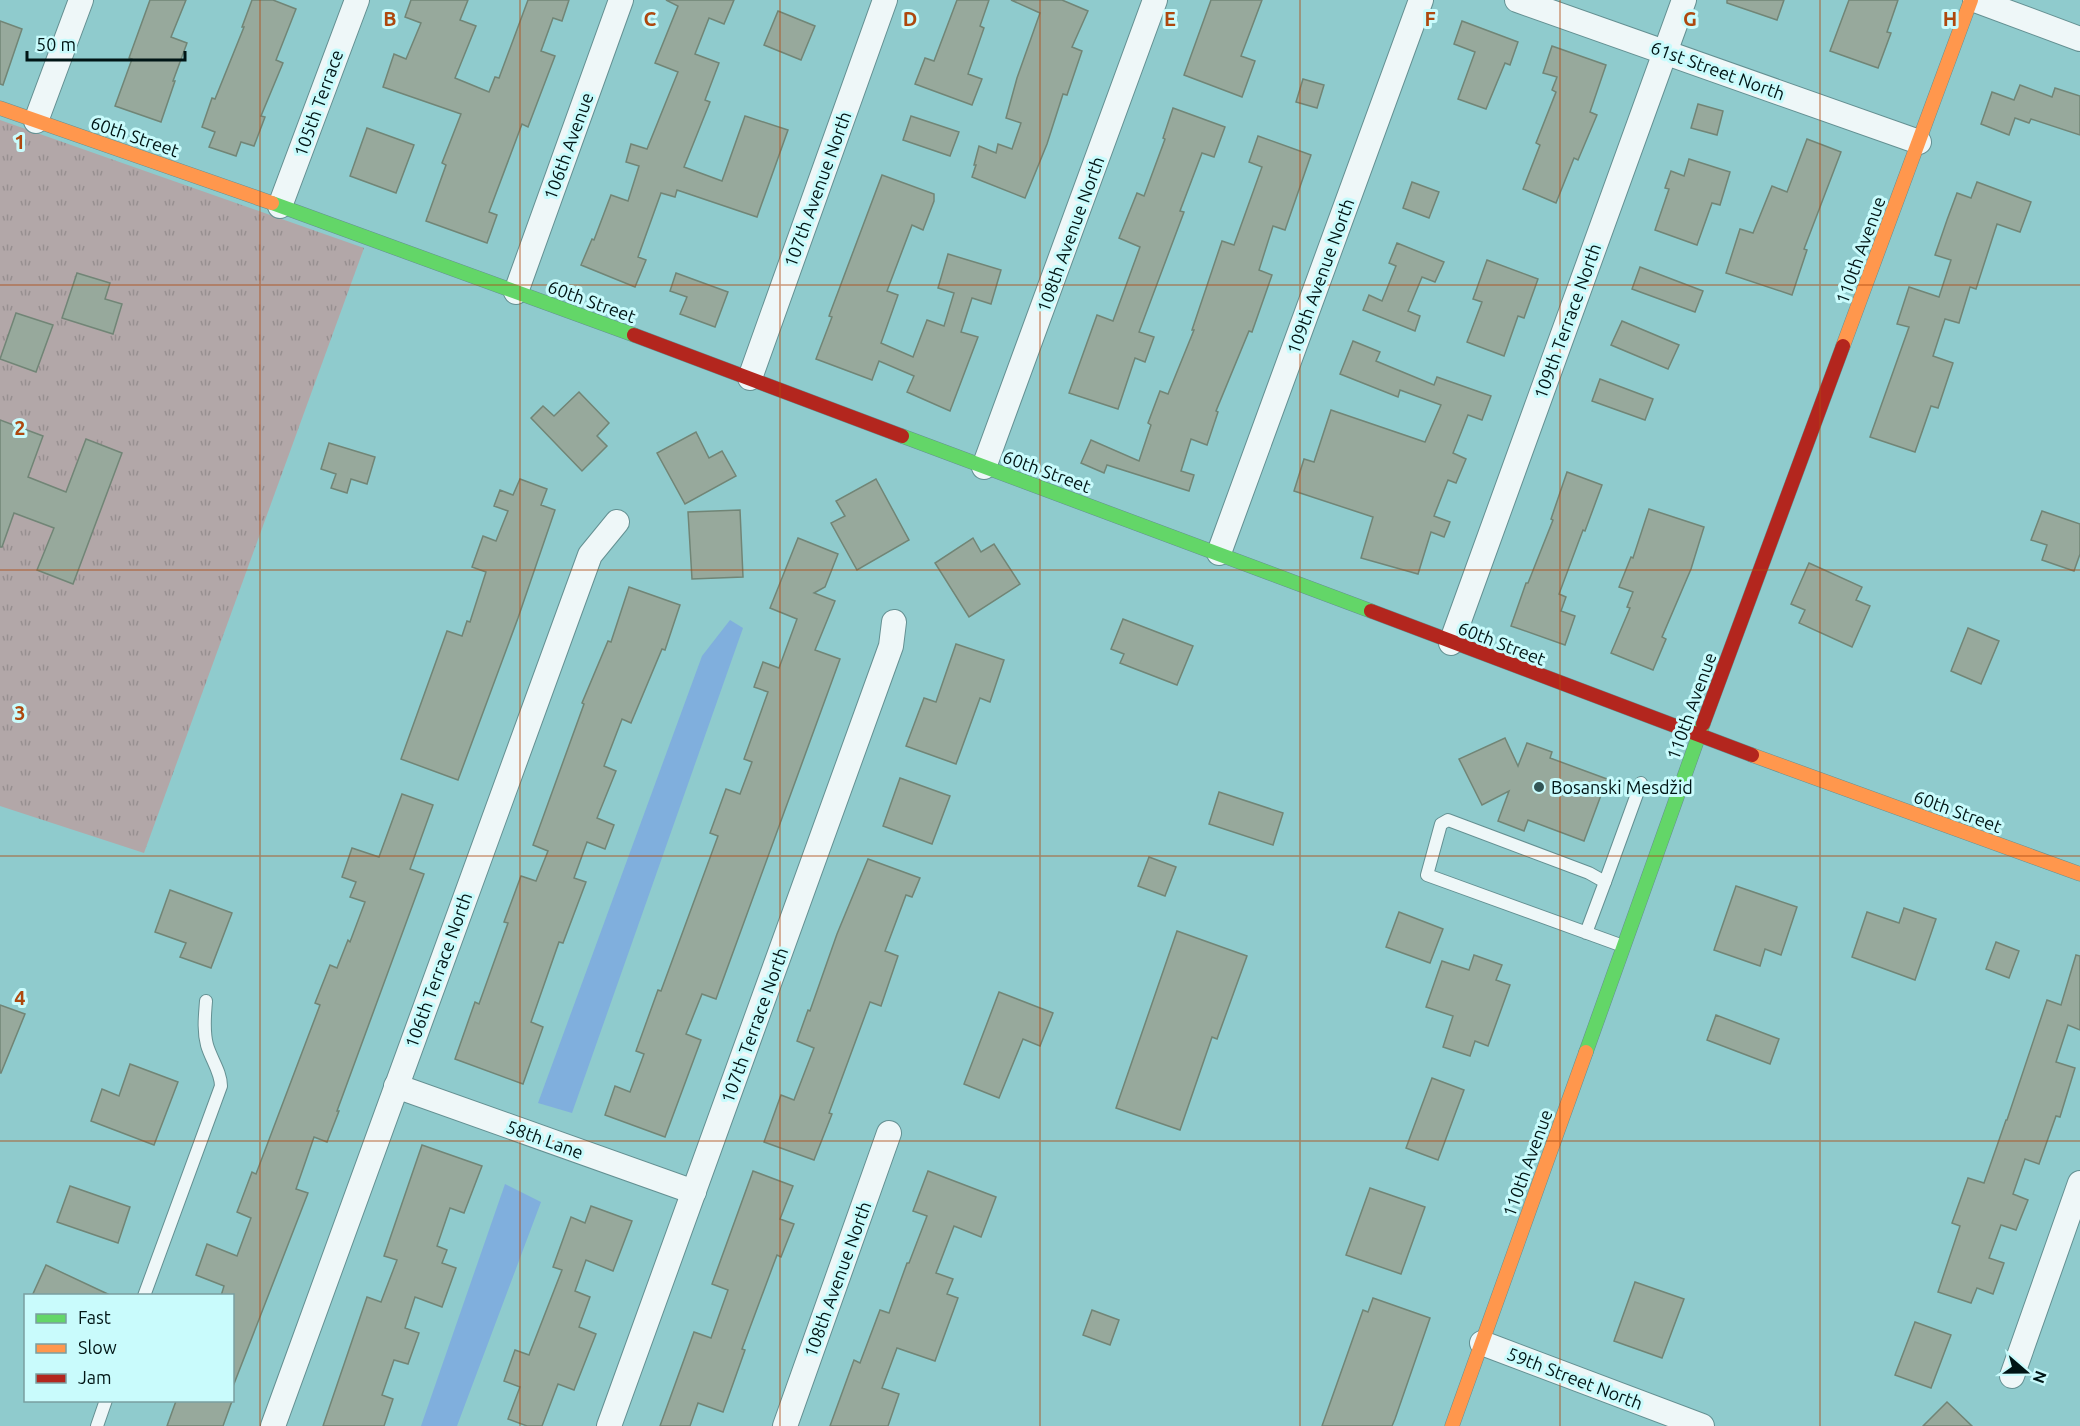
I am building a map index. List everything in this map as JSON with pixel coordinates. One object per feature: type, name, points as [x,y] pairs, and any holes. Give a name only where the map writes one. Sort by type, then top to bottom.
[{"type":"street","points":[[36,121],[81,0]]},
{"type":"street","name":"105th Terrace","points":[[280,206],[357,0]]},
{"type":"street","name":"106th Avenue","points":[[516,292],[621,0]]},
{"type":"street","name":"107th Avenue North","points":[[750,378],[885,0]]},
{"type":"street","name":"108th Avenue North","points":[[984,467],[1155,0]]},
{"type":"street","name":"109th Avenue North","points":[[1219,553],[1421,0]]},
{"type":"street","name":"61st Street North","points":[[1517,0],[1919,142]]},
{"type":"street","name":"109th Terrace North","points":[[1450,643],[1684,0]]},
{"type":"street","points":[[1973,0],[2080,39]]},
{"type":"street","name":"110th Avenue","points":[[1452,1426],[1699,736],[1973,0]]},
{"type":"street","name":"60th Street","points":[[0,108],[280,206],[750,378],[1219,553],[1450,643],[1699,736],[2080,874]]},
{"type":"street","name":"106th Terrace North","points":[[273,1426],[590,555],[617,522]]},
{"type":"street","name":"107th Terrace North","points":[[609,1426],[891,646],[894,622]]},
{"type":"street","name":"58th Lane","points":[[396,1086],[694,1192]]},
{"type":"street","name":"108th Avenue North","points":[[785,1426],[889,1133]]},
{"type":"street","points":[[2012,1376],[2080,1183]]},
{"type":"street","name":"59th Street North","points":[[1482,1343],[1702,1426]]},
{"type":"lane","points":[[1586,933],[1641,783]]},
{"type":"lane","points":[[1605,882],[1589,873],[1448,820],[1441,824],[1427,874],[1624,946]]},
{"type":"lane","points":[[145,1294],[221,1086],[204,1028],[206,1001]]},
{"type":"lane","points":[[97,1426],[106,1402]]},
{"type":"green space","points":[[0,120],[364,248],[144,853],[0,806]]},
{"type":"water","points":[[730,620],[743,628],[572,1113],[538,1103],[702,656]]},
{"type":"water","points":[[505,1184],[541,1202],[457,1426],[421,1426]]},
{"type":"building","points":[[150,0],[186,0],[171,37],[187,43],[161,122],[115,106]]},
{"type":"building","points":[[252,0],[273,0],[296,9],[276,60],[283,63],[261,116],[265,117],[254,146],[241,142],[236,156],[209,147],[215,132],[202,127],[212,98],[215,99],[244,27],[242,27]]},
{"type":"building","points":[[411,0],[468,0],[460,20],[476,26],[455,78],[489,92],[495,77],[499,78],[528,0],[569,0],[562,21],[553,18],[541,51],[555,56],[528,127],[522,124],[489,212],[497,215],[487,243],[426,221],[446,165],[442,163],[461,114],[383,87],[394,54],[406,59],[421,23],[405,17]]},
{"type":"building","points":[[666,0],[734,0],[724,24],[709,18],[695,54],[719,63],[705,100],[710,102],[684,167],[722,181],[745,116],[788,130],[757,217],[677,190],[675,197],[661,193],[638,257],[646,260],[635,287],[581,265],[592,239],[594,240],[611,195],[628,201],[639,166],[626,162],[631,144],[647,149],[678,72],[655,63],[678,6]]},
{"type":"building","points":[[957,0],[989,0],[980,26],[984,28],[968,74],[982,79],[972,105],[915,84],[925,58],[934,61]]},
{"type":"building","points":[[1011,0],[1062,0],[1088,11],[1072,47],[1082,51],[1067,95],[1063,94],[1047,144],[1025,198],[972,177],[979,146],[996,153],[998,144],[1012,149],[1021,123],[1006,118],[1017,78],[1040,13]]},
{"type":"building","points":[[1211,0],[1262,0],[1241,56],[1255,61],[1242,97],[1184,75]]},
{"type":"building","points":[[1727,0],[1784,0],[1777,20],[1727,3]]},
{"type":"building","points":[[1849,0],[1898,0],[1887,32],[1891,33],[1878,68],[1830,51]]},
{"type":"building","points":[[778,11],[815,26],[801,60],[764,45]]},
{"type":"building","points":[[0,21],[22,29],[3,85],[0,84]]},
{"type":"building","points":[[1462,21],[1518,42],[1510,65],[1505,63],[1486,109],[1458,99],[1475,52],[1454,44]]},
{"type":"building","points":[[1552,46],[1606,65],[1590,112],[1597,115],[1578,160],[1574,158],[1556,203],[1523,189],[1540,145],[1536,143],[1556,92],[1552,90],[1557,77],[1543,73]]},
{"type":"building","points":[[1303,79],[1324,85],[1317,108],[1296,102]]},
{"type":"building","points":[[2020,85],[2052,97],[2055,88],[2080,96],[2080,135],[2031,119],[2029,123],[2015,118],[2009,135],[1981,124],[1992,92],[2014,100]]},
{"type":"building","points":[[1698,104],[1723,111],[1717,135],[1691,128]]},
{"type":"building","points":[[1173,108],[1225,127],[1214,157],[1202,153],[1180,211],[1184,212],[1139,332],[1154,337],[1145,362],[1135,358],[1118,409],[1069,393],[1097,315],[1113,321],[1140,247],[1119,238],[1137,193],[1144,196],[1165,139],[1163,138]]},
{"type":"building","points":[[911,116],[959,132],[950,156],[903,140]]},
{"type":"building","points":[[367,128],[414,145],[396,193],[350,176]]},
{"type":"building","points":[[1258,136],[1311,155],[1285,230],[1273,226],[1259,270],[1272,275],[1252,332],[1249,331],[1216,411],[1218,412],[1207,445],[1191,439],[1181,471],[1194,475],[1189,491],[1107,465],[1104,473],[1081,463],[1091,440],[1139,461],[1151,425],[1148,423],[1160,391],[1168,394],[1194,330],[1192,330],[1222,241],[1234,245],[1262,167],[1249,162]]},
{"type":"building","points":[[1807,139],[1841,152],[1804,249],[1807,250],[1792,295],[1726,273],[1740,229],[1753,233],[1772,186],[1787,192]]},
{"type":"building","points":[[1689,159],[1730,172],[1720,205],[1712,203],[1697,245],[1655,230],[1669,189],[1665,188],[1671,171],[1684,176]]},
{"type":"building","points":[[882,175],[934,194],[934,201],[923,230],[912,225],[887,291],[898,295],[881,343],[913,357],[927,320],[944,326],[954,293],[938,288],[948,254],[1001,270],[991,304],[972,298],[961,332],[978,337],[950,411],[907,392],[914,376],[879,361],[872,380],[816,359],[832,317],[829,316]]},
{"type":"building","points":[[1412,182],[1439,192],[1429,218],[1403,208]]},
{"type":"building","points":[[1977,182],[2031,202],[2020,232],[1997,224],[1976,289],[1970,287],[1959,323],[1945,319],[1933,356],[1953,363],[1938,408],[1931,406],[1915,452],[1870,437],[1909,327],[1897,324],[1909,287],[1939,297],[1951,260],[1935,255],[1957,193],[1971,198]]},
{"type":"building","points":[[1397,243],[1444,262],[1435,282],[1422,277],[1408,311],[1420,316],[1415,331],[1363,310],[1369,295],[1382,301],[1396,266],[1389,263]]},
{"type":"building","points":[[1487,260],[1538,279],[1524,318],[1518,316],[1504,356],[1467,342],[1482,302],[1473,299]]},
{"type":"building","points":[[1640,267],[1703,291],[1695,312],[1632,289]]},
{"type":"building","points":[[77,273],[110,283],[105,299],[122,304],[113,334],[62,318]]},
{"type":"building","points":[[676,273],[728,292],[715,327],[680,314],[687,297],[670,291]]},
{"type":"building","points":[[16,313],[53,325],[36,372],[0,359]]},
{"type":"building","points":[[1622,321],[1679,345],[1668,369],[1611,345]]},
{"type":"building","points":[[1353,341],[1380,352],[1376,361],[1434,385],[1437,377],[1491,396],[1482,420],[1468,415],[1453,453],[1466,459],[1456,483],[1448,480],[1434,516],[1450,522],[1444,537],[1431,532],[1418,574],[1361,558],[1373,517],[1294,491],[1304,459],[1314,462],[1331,410],[1425,442],[1441,405],[1400,390],[1398,397],[1340,374]]},
{"type":"building","points":[[1600,379],[1653,399],[1645,420],[1592,401]]},
{"type":"building","points":[[579,392],[609,423],[597,436],[607,446],[582,471],[531,418],[543,406],[554,416]]},
{"type":"building","points":[[0,420],[43,436],[28,477],[66,492],[86,439],[122,453],[73,584],[37,570],[54,528],[14,513],[2,547],[0,547]]},
{"type":"building","points":[[696,432],[709,458],[722,451],[736,476],[685,504],[657,453]]},
{"type":"building","points":[[329,443],[375,457],[367,484],[351,479],[347,493],[331,488],[336,474],[321,469]]},
{"type":"building","points":[[1567,472],[1602,485],[1559,594],[1566,597],[1561,611],[1575,616],[1565,645],[1511,626],[1526,583],[1528,583],[1553,520],[1551,519]]},
{"type":"building","points":[[520,479],[547,489],[541,505],[555,510],[458,780],[401,759],[447,631],[462,636],[467,621],[470,622],[486,572],[472,567],[483,536],[496,541],[508,511],[494,506],[500,490],[513,495]]},
{"type":"building","points":[[876,479],[909,540],[857,570],[831,523],[845,516],[836,501]]},
{"type":"building","points":[[1649,509],[1704,527],[1691,569],[1662,637],[1666,639],[1653,670],[1611,653],[1630,608],[1627,607],[1633,592],[1619,587],[1631,557],[1633,558]]},
{"type":"building","points":[[740,510],[743,577],[692,579],[688,512]]},
{"type":"building","points":[[2042,511],[2080,524],[2080,554],[2074,571],[2042,560],[2047,545],[2031,540]]},
{"type":"building","points":[[798,538],[838,554],[825,587],[814,593],[835,601],[815,650],[840,659],[716,999],[702,994],[686,1034],[701,1040],[665,1137],[605,1115],[615,1086],[630,1092],[644,1054],[636,1051],[658,990],[661,991],[718,836],[710,833],[726,789],[740,794],[752,762],[744,759],[768,692],[754,687],[763,662],[779,668],[797,619],[770,608]]},
{"type":"building","points":[[973,538],[981,552],[994,544],[1020,584],[969,617],[935,563]]},
{"type":"building","points":[[1809,563],[1862,587],[1856,600],[1870,606],[1852,647],[1799,623],[1805,610],[1791,604]]},
{"type":"building","points":[[629,587],[680,605],[665,650],[662,649],[631,723],[622,719],[604,766],[616,771],[597,818],[614,825],[605,849],[587,842],[574,878],[586,882],[563,943],[559,942],[531,1022],[543,1027],[523,1084],[455,1059],[475,1002],[479,1004],[508,923],[504,922],[521,876],[536,881],[548,851],[533,845],[584,704],[582,703],[608,641],[611,642]]},
{"type":"building","points":[[1123,619],[1193,646],[1177,685],[1120,663],[1124,654],[1111,649]]},
{"type":"building","points":[[1968,628],[1999,641],[1981,684],[1951,671]]},
{"type":"building","points":[[956,644],[1004,660],[990,702],[980,698],[956,764],[906,746],[924,698],[936,702]]},
{"type":"building","name":"Bosanski Mesdžid","points":[[1505,738],[1518,766],[1527,743],[1552,752],[1550,758],[1607,779],[1584,841],[1528,820],[1524,831],[1498,821],[1509,791],[1482,805],[1459,759]]},
{"type":"building","points":[[900,778],[950,796],[932,844],[883,826]]},
{"type":"building","points":[[1219,792],[1283,813],[1273,845],[1209,824]]},
{"type":"building","points":[[402,794],[433,805],[410,869],[424,874],[327,1142],[314,1137],[296,1189],[308,1193],[234,1384],[234,1294],[222,1294],[224,1286],[196,1275],[207,1244],[237,1256],[251,1218],[237,1212],[252,1172],[256,1174],[320,1005],[315,1003],[330,965],[337,968],[348,940],[350,942],[365,902],[350,897],[356,882],[342,877],[352,848],[379,857]]},
{"type":"building","points":[[1149,857],[1176,867],[1165,896],[1138,886]]},
{"type":"building","points":[[868,859],[920,878],[912,897],[906,895],[885,951],[898,956],[881,1006],[870,1002],[814,1160],[764,1142],[781,1095],[794,1100],[814,1048],[797,1041]]},
{"type":"building","points":[[1736,886],[1797,907],[1781,955],[1765,949],[1760,966],[1714,950]]},
{"type":"building","points":[[170,890],[232,913],[211,968],[180,957],[186,943],[155,932]]},
{"type":"building","points":[[1904,908],[1936,919],[1915,980],[1852,957],[1867,912],[1899,923]]},
{"type":"building","points":[[1399,912],[1443,929],[1430,963],[1386,947]]},
{"type":"building","points":[[1177,931],[1247,956],[1217,1039],[1212,1037],[1180,1130],[1116,1108]]},
{"type":"building","points":[[1996,942],[2019,951],[2009,978],[1986,969]]},
{"type":"building","points":[[1474,955],[1502,965],[1496,980],[1510,985],[1488,1046],[1475,1041],[1470,1056],[1443,1047],[1453,1016],[1426,1007],[1442,961],[1469,970]]},
{"type":"building","points":[[2076,955],[2080,956],[2080,1030],[2068,1025],[2056,1062],[2075,1068],[2060,1117],[2056,1116],[2039,1164],[2025,1159],[2013,1194],[2028,1200],[2016,1230],[2001,1225],[1989,1258],[2004,1263],[1993,1294],[1977,1288],[1971,1303],[1938,1292],[1960,1226],[1952,1223],[1968,1178],[1984,1183],[2047,1000],[2061,1005]]},
{"type":"building","points":[[999,992],[1053,1013],[1040,1046],[1023,1039],[999,1098],[964,1084]]},
{"type":"building","points":[[0,1005],[25,1014],[1,1073],[0,1073]]},
{"type":"building","points":[[1716,1015],[1779,1039],[1770,1064],[1707,1040]]},
{"type":"building","points":[[130,1064],[178,1082],[154,1145],[91,1121],[102,1089],[119,1096]]},
{"type":"building","points":[[1432,1078],[1464,1090],[1438,1160],[1406,1148]]},
{"type":"building","points":[[422,1145],[482,1166],[464,1213],[450,1208],[437,1246],[447,1250],[442,1263],[456,1268],[442,1307],[415,1297],[405,1328],[419,1333],[408,1364],[394,1360],[382,1395],[393,1399],[384,1426],[323,1426],[367,1297],[381,1302],[397,1260],[384,1256]]},
{"type":"building","points":[[753,1171],[793,1186],[780,1219],[794,1224],[781,1257],[777,1255],[742,1349],[745,1350],[723,1412],[698,1403],[690,1426],[660,1426],[694,1332],[711,1338],[728,1290],[712,1284]]},
{"type":"building","points":[[928,1171],[996,1197],[981,1237],[954,1226],[936,1273],[953,1279],[947,1294],[958,1298],[935,1361],[897,1348],[882,1388],[899,1394],[888,1426],[830,1426],[854,1360],[860,1363],[880,1310],[889,1313],[907,1263],[909,1263],[927,1216],[913,1211]]},
{"type":"building","points":[[70,1186],[130,1207],[118,1243],[57,1222]]},
{"type":"building","points":[[1370,1188],[1425,1207],[1401,1274],[1346,1255]]},
{"type":"building","points":[[591,1206],[632,1221],[613,1271],[586,1260],[575,1291],[590,1297],[579,1327],[596,1334],[574,1390],[558,1384],[542,1426],[527,1426],[508,1419],[520,1387],[504,1381],[515,1350],[529,1355],[562,1270],[553,1267],[571,1217],[585,1223]]},
{"type":"building","points":[[46,1265],[108,1294],[33,1294]]},
{"type":"building","points":[[1635,1282],[1684,1299],[1662,1358],[1614,1341]]},
{"type":"building","points":[[1373,1298],[1430,1318],[1395,1419],[1392,1426],[1322,1426],[1363,1310],[1368,1312]]},
{"type":"building","points":[[1092,1310],[1119,1320],[1110,1345],[1083,1335]]},
{"type":"building","points":[[1915,1322],[1951,1335],[1931,1388],[1895,1375]]},
{"type":"building","points":[[176,1402],[232,1402],[223,1426],[167,1426]]},
{"type":"building","points":[[1947,1402],[1972,1426],[1923,1426]]},
{"type":"traffic: fast","points":[[272,203],[634,335]]},
{"type":"traffic: fast","points":[[902,436],[1371,611]]},
{"type":"traffic: fast","points":[[1586,1052],[1703,724]]},
{"type":"traffic: slow","points":[[1843,346],[1971,0]]},
{"type":"traffic: slow","points":[[0,108],[272,203]]},
{"type":"traffic: slow","points":[[1752,755],[2080,874]]},
{"type":"traffic: slow","points":[[1452,1426],[1586,1052]]},
{"type":"traffic: jam","points":[[634,335],[902,436]]},
{"type":"traffic: jam","points":[[1703,724],[1843,346]]},
{"type":"traffic: jam","points":[[1371,611],[1752,755]]},
{"type":"place","name":"Bosanski Mesdžid","points":[[1539,787]]}]
